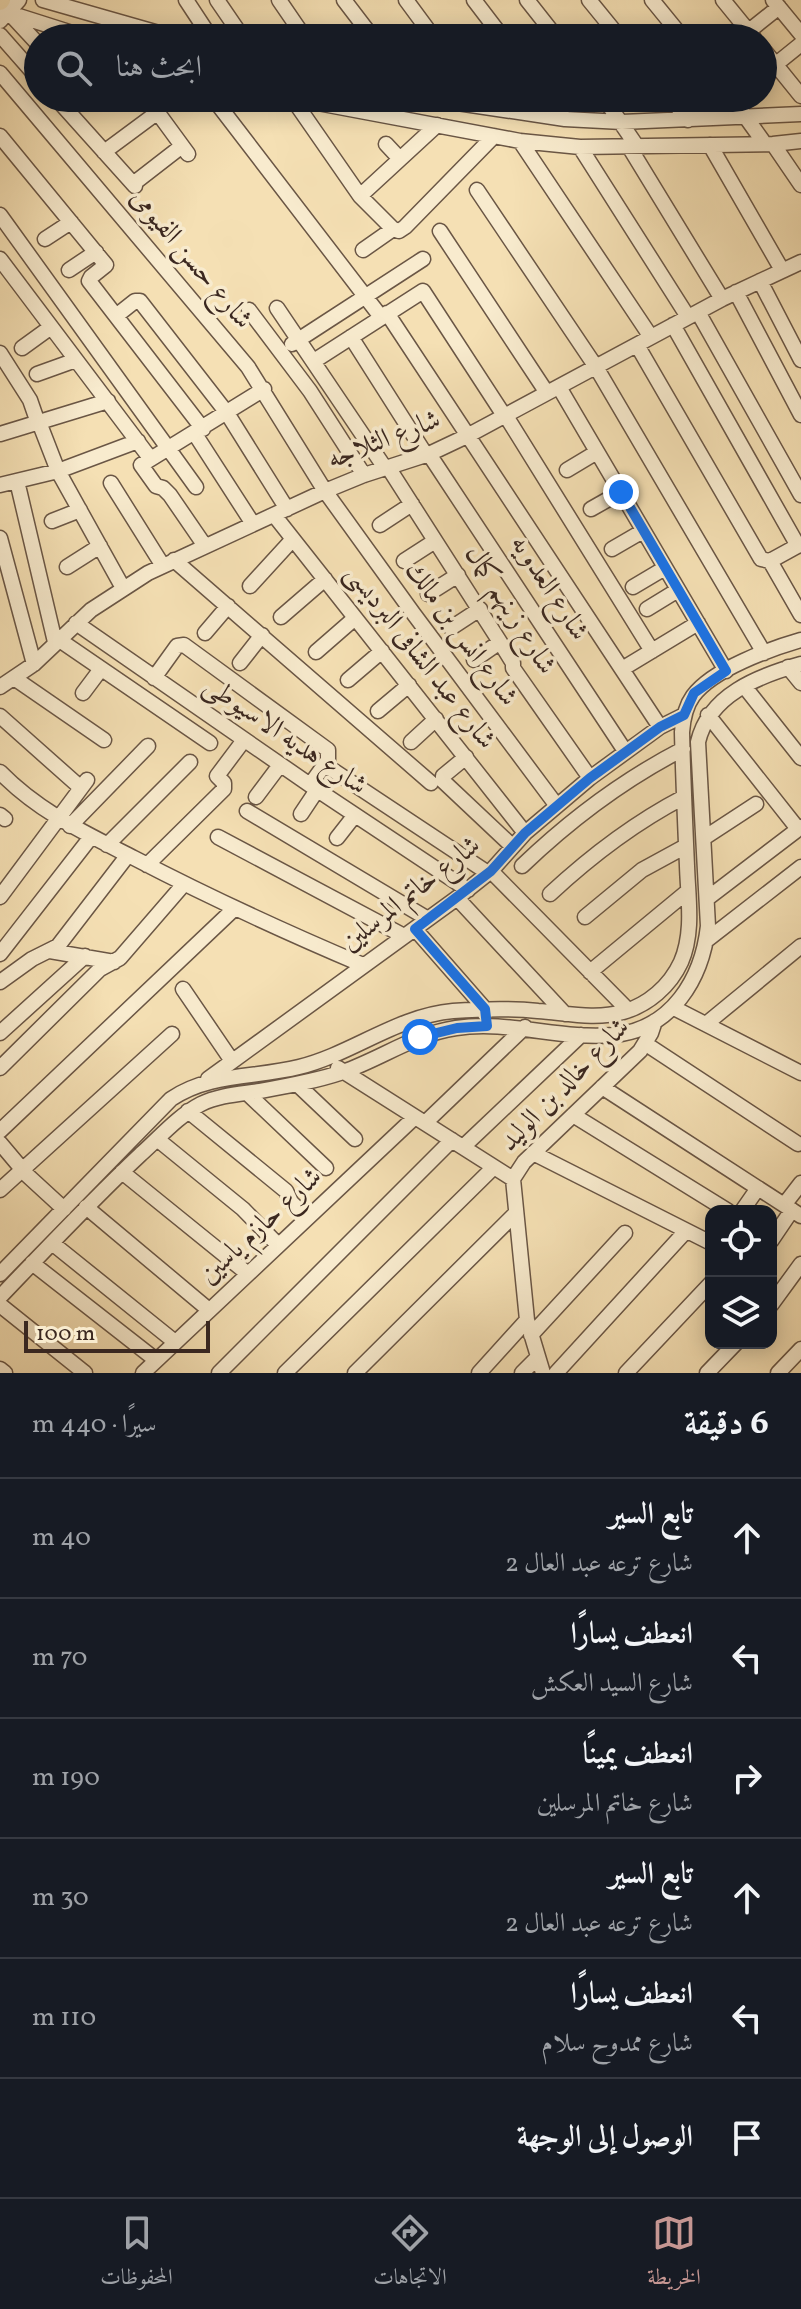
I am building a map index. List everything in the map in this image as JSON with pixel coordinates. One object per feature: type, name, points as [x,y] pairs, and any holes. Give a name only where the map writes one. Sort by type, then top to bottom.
[{"type":"street","points":[[2,9],[19,0]]},
{"type":"street","points":[[43,0],[127,24]]},
{"type":"street","points":[[186,0],[202,24]]},
{"type":"street","points":[[217,0],[233,24]]},
{"type":"street","points":[[279,0],[295,24]]},
{"type":"street","points":[[344,0],[362,24]]},
{"type":"street","points":[[406,0],[424,24]]},
{"type":"street","points":[[474,0],[492,24]]},
{"type":"street","points":[[527,0],[546,24]]},
{"type":"street","points":[[589,0],[609,24]]},
{"type":"street","points":[[652,0],[672,24]]},
{"type":"street","points":[[723,0],[742,24]]},
{"type":"street","points":[[760,24],[776,4],[801,34]]},
{"type":"street","points":[[2,9],[46,24]]},
{"type":"street","points":[[2,9],[24,30]]},
{"type":"street","points":[[0,35],[24,62]]},
{"type":"street","points":[[777,63],[801,44]]},
{"type":"street","points":[[777,67],[800,94]]},
{"type":"street","name":"شارع حسن الفيومى","points":[[0,73],[24,101]]},
{"type":"street","name":"شارع حسن الفيومى","points":[[33,112],[264,389],[325,491]]},
{"type":"street","points":[[68,112],[104,152],[134,185],[185,150],[158,112],[104,152]]},
{"type":"street","points":[[224,112],[365,297],[384,315],[660,727]]},
{"type":"street","points":[[302,112],[360,196],[393,229],[399,231],[494,136]]},
{"type":"street","points":[[367,112],[520,141],[580,147],[801,141]]},
{"type":"street","points":[[526,112],[565,119],[622,122],[801,114]]},
{"type":"street","points":[[560,112],[565,119]]},
{"type":"street","points":[[614,112],[801,415]]},
{"type":"street","points":[[681,112],[688,120]]},
{"type":"street","points":[[744,112],[801,185]]},
{"type":"street","points":[[360,196],[437,125]]},
{"type":"street","points":[[0,136],[106,266],[89,281],[199,431],[253,524]]},
{"type":"street","points":[[520,141],[651,337]]},
{"type":"street","points":[[386,144],[400,159]]},
{"type":"street","points":[[710,145],[782,270]]},
{"type":"street","points":[[580,147],[693,314],[801,495]]},
{"type":"street","points":[[477,190],[596,367],[764,653]]},
{"type":"street","points":[[0,215],[196,487]]},
{"type":"street","points":[[45,239],[71,222]]},
{"type":"street","points":[[363,250],[393,229]]},
{"type":"street","points":[[440,231],[597,452],[698,623],[720,674],[725,696]]},
{"type":"street","points":[[69,270],[96,252]]},
{"type":"street","points":[[281,351],[423,259]]},
{"type":"street","name":"شارع الثلاجه","points":[[0,687],[34,664],[76,623],[123,588],[168,563],[325,491],[428,454],[467,436],[729,295],[801,262]]},
{"type":"street","points":[[1,264],[150,458]]},
{"type":"street","points":[[760,281],[801,360]]},
{"type":"street","points":[[314,361],[421,291],[425,293],[506,416],[652,651]]},
{"type":"street","name":"شارع عبد الشافى البرديسى","points":[[116,316],[135,301],[140,301],[227,413],[293,539],[525,833]]},
{"type":"street","name":"شارع زينهم كمال","points":[[277,308],[412,504],[480,609],[513,663],[513,668],[590,778]]},
{"type":"street","points":[[249,310],[281,351],[364,475]]},
{"type":"street","points":[[637,345],[761,559],[770,561],[799,545],[673,325]]},
{"type":"street","points":[[22,348],[51,327]]},
{"type":"street","name":"شارع العدويه","points":[[351,337],[625,751]]},
{"type":"street","points":[[0,353],[30,400],[58,471],[123,588]]},
{"type":"street","points":[[37,374],[76,360]]},
{"type":"street","points":[[205,546],[166,489],[156,486],[142,463],[264,389]]},
{"type":"street","points":[[0,434],[108,401]]},
{"type":"street","points":[[0,485],[58,471],[138,441]]},
{"type":"street","points":[[567,470],[597,452]]},
{"type":"street","points":[[17,481],[56,641],[210,743]]},
{"type":"street","points":[[111,483],[168,563],[228,606],[431,783]]},
{"type":"street","name":"شارع انس بن مالك","points":[[325,491],[557,806]]},
{"type":"street","points":[[591,509],[621,492]]},
{"type":"street","points":[[380,525],[412,504]]},
{"type":"street","points":[[52,521],[80,510]]},
{"type":"street","points":[[612,549],[643,531]]},
{"type":"street","points":[[0,538],[34,664]]},
{"type":"street","points":[[250,586],[293,539]]},
{"type":"street","points":[[404,561],[435,541]]},
{"type":"street","points":[[67,567],[100,546]]},
{"type":"street","points":[[770,561],[801,615]]},
{"type":"street","points":[[633,587],[665,568]]},
{"type":"street","points":[[428,594],[458,575]]},
{"type":"street","points":[[281,617],[325,579]]},
{"type":"street","points":[[647,609],[678,590]]},
{"type":"street","points":[[205,633],[228,606]]},
{"type":"street","points":[[451,628],[480,609]]},
{"type":"street","points":[[316,652],[355,618]]},
{"type":"street","name":"شارع هديه الاسيوطى","points":[[76,623],[355,815],[463,894],[565,1014]]},
{"type":"street","points":[[622,669],[698,623]]},
{"type":"street","points":[[240,663],[262,635]]},
{"type":"street","points":[[0,1274],[171,1099],[187,1088],[205,1082],[276,1072],[324,1059],[418,1018],[449,1011],[621,1012],[659,992],[680,964],[689,929],[684,715],[694,693],[720,674],[801,640]]},
{"type":"street","points":[[474,660],[500,642]]},
{"type":"street","points":[[154,678],[177,646],[184,645],[328,750],[329,756],[301,814]]},
{"type":"street","points":[[348,680],[382,651]]},
{"type":"street","points":[[0,1297],[141,1154],[188,1111],[206,1102],[344,1072],[420,1037],[457,1028],[525,1027],[581,1035],[623,1033],[655,1021],[674,1008],[696,977],[707,940],[708,898],[698,742],[701,728],[725,696],[744,686],[794,666],[801,683]]},
{"type":"street","points":[[83,693],[101,669]]},
{"type":"street","points":[[14,678],[104,740]]},
{"type":"street","points":[[378,711],[409,685]]},
{"type":"street","points":[[744,686],[801,758]]},
{"type":"street","name":"شارع خاتم المرسلين","points":[[205,1082],[463,894],[490,872],[525,833],[590,778],[660,727],[684,715]]},
{"type":"street","points":[[708,715],[799,828],[708,898]]},
{"type":"street","points":[[0,716],[84,784],[64,823]]},
{"type":"street","points":[[411,742],[436,719]]},
{"type":"street","points":[[147,865],[224,789],[224,783],[217,776],[244,740]]},
{"type":"street","points":[[0,897],[64,823],[148,746]]},
{"type":"street","points":[[522,866],[612,790],[683,749]]},
{"type":"street","points":[[466,757],[443,776],[443,781],[512,846]]},
{"type":"street","points":[[107,845],[190,762]]},
{"type":"street","points":[[256,797],[280,765]]},
{"type":"street","points":[[325,765],[490,872],[590,972],[621,1012],[623,1033]]},
{"type":"street","points":[[0,772],[24,796],[64,823],[184,884],[363,965]]},
{"type":"street","points":[[550,894],[612,840],[645,817],[684,797]]},
{"type":"street","points":[[704,838],[756,804]]},
{"type":"street","points":[[247,811],[428,919]]},
{"type":"street","points":[[337,838],[355,815]]},
{"type":"street","points":[[0,954],[91,837]]},
{"type":"street","points":[[218,837],[409,932],[485,1009],[487,1026]]},
{"type":"street","points":[[585,917],[642,870],[686,846]]},
{"type":"street","points":[[0,982],[32,959],[58,946],[128,855]]},
{"type":"street","points":[[707,940],[801,867]]},
{"type":"street","points":[[0,1068],[100,969],[114,962],[184,884]]},
{"type":"street","points":[[590,972],[688,891]]},
{"type":"street","points":[[0,1131],[235,908]]},
{"type":"street","points":[[706,1024],[801,946]]},
{"type":"street","points":[[50,951],[114,962]]},
{"type":"street","points":[[0,1033],[85,956]]},
{"type":"street","points":[[0,966],[17,969]]},
{"type":"street","points":[[183,989],[232,1061]]},
{"type":"street","points":[[674,1008],[801,1073]]},
{"type":"street","name":"شارع خالد بن الوليد","points":[[543,1373],[527,1320],[513,1179],[533,1153],[646,1044],[655,1021]]},
{"type":"street","name":"شارع حازم ياسين","points":[[143,1373],[307,1218],[525,1027]]},
{"type":"street","points":[[0,1190],[172,1034]]},
{"type":"street","points":[[219,1373],[458,1144],[581,1035]]},
{"type":"street","points":[[646,1044],[798,1144]]},
{"type":"street","points":[[324,1059],[513,1179]]},
{"type":"street","points":[[297,1084],[355,1139]]},
{"type":"street","points":[[602,1087],[793,1210]]},
{"type":"street","points":[[247,1093],[326,1168]]},
{"type":"street","points":[[188,1111],[286,1191],[291,1202],[307,1218]]},
{"type":"street","points":[[573,1115],[718,1205]]},
{"type":"street","points":[[157,1139],[243,1209],[278,1245]]},
{"type":"street","points":[[0,1143],[64,1209]]},
{"type":"street","points":[[128,1143],[141,1154]]},
{"type":"street","points":[[533,1153],[705,1240]]},
{"type":"street","points":[[285,1373],[494,1167]]},
{"type":"street","points":[[122,1172],[248,1274]]},
{"type":"street","points":[[777,1233],[793,1210],[801,1183]]},
{"type":"street","points":[[746,1205],[758,1188]]},
{"type":"street","points":[[86,1207],[209,1310]]},
{"type":"street","points":[[355,1373],[516,1213]]},
{"type":"street","points":[[556,1373],[686,1231]]},
{"type":"street","points":[[531,1335],[625,1233]]},
{"type":"street","points":[[52,1243],[175,1342]]},
{"type":"street","points":[[32,1263],[156,1360]]},
{"type":"street","points":[[777,1297],[801,1264]]},
{"type":"street","points":[[626,1373],[705,1289]]},
{"type":"street","points":[[0,1305],[85,1373]]},
{"type":"street","points":[[479,1373],[527,1320]]},
{"type":"street","points":[[707,1373],[730,1349]]},
{"type":"street","points":[[778,1373],[801,1349]]},
{"type":"street","points":[[522,1373],[538,1357]]},
{"type":"street","points":[[0,1369],[5,1373]]},
{"type":"route","points":[[420,1037],[457,1028],[487,1026],[485,1009],[415,929],[491,871],[525,833],[590,778],[660,727],[684,715],[694,693],[726,671],[621,492]]}]
